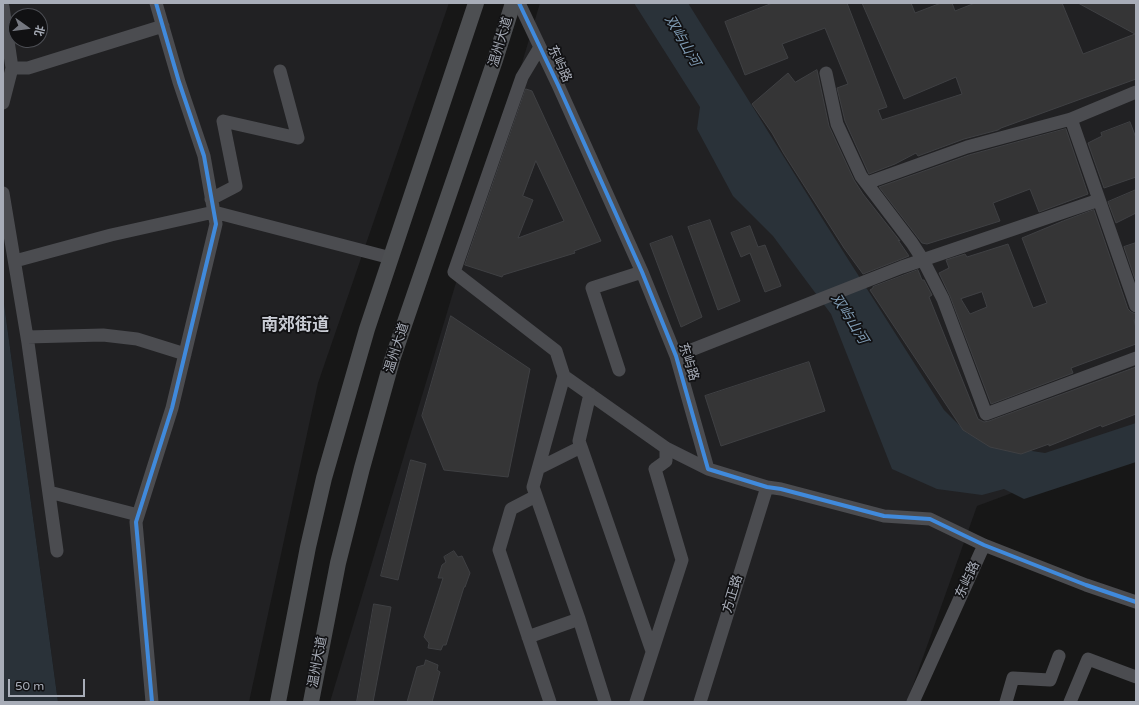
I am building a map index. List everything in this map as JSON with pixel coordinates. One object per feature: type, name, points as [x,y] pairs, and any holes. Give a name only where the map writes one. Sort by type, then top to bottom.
[{"type":"main road","points":[[278,702],[308,547],[324,478],[367,330],[476,3]]},
{"type":"main road","name":"温州大道","points":[[310,702],[338,563],[362,468],[392,360],[494,63],[513,3]]},
{"type":"street","points":[[152,702],[136,522],[172,408],[216,224],[204,156],[156,3]]},
{"type":"street","name":"东屿路","points":[[519,3],[642,272],[676,356],[708,469],[767,487],[781,489],[884,516],[930,519],[984,545],[913,702]]},
{"type":"street","points":[[3,7],[12,68],[3,102]]},
{"type":"street","points":[[12,68],[28,68],[162,26]]},
{"type":"street","points":[[540,47],[522,77],[454,272],[556,351],[564,376],[533,487],[579,619],[605,702]]},
{"type":"street","points":[[15,261],[213,205],[236,186],[223,121],[298,138],[280,71]]},
{"type":"street","points":[[826,73],[837,124],[861,176],[912,243],[943,299],[986,414],[1136,358]]},
{"type":"street","points":[[867,183],[967,147],[1071,119],[1136,92]]},
{"type":"street","points":[[1071,119],[1136,306]]},
{"type":"street","points":[[3,193],[27,336],[57,551]]},
{"type":"street","points":[[676,356],[922,260],[1099,200]]},
{"type":"street","points":[[213,205],[391,258]]},
{"type":"street","points":[[619,370],[592,288],[642,272]]},
{"type":"street","points":[[27,336],[103,335],[137,340],[184,354]]},
{"type":"street","points":[[564,376],[666,448],[708,469]]},
{"type":"street","points":[[590,394],[579,441],[652,652]]},
{"type":"street","points":[[538,468],[581,446]]},
{"type":"street","points":[[636,702],[682,560],[655,469],[666,461],[666,448]]},
{"type":"street","name":"方正路","points":[[700,702],[767,487]]},
{"type":"street","points":[[49,492],[138,515]]},
{"type":"street","points":[[536,496],[511,509],[499,550],[550,702]]},
{"type":"street","points":[[984,545],[1086,585],[1136,602]]},
{"type":"street","points":[[528,637],[579,619]]},
{"type":"street","points":[[1006,702],[1013,678],[1050,680],[1059,656]]},
{"type":"street","points":[[1070,702],[1088,659],[1136,678]]},
{"type":"shaded area","points":[[3,3],[449,3],[318,383],[249,702],[58,702],[3,296]]},
{"type":"shaded area","points":[[540,3],[1136,3],[1136,447],[977,506],[907,702],[330,702]]},
{"type":"water","name":"双屿山河","points":[[634,3],[688,3],[944,410],[967,433],[1006,447],[1045,453],[1136,423],[1136,462],[1024,499],[1004,489],[982,495],[937,489],[892,469],[831,314],[773,236],[733,196],[697,129],[700,107]]},
{"type":"water","points":[[3,296],[58,702],[3,702]]},
{"type":"building","points":[[773,3],[847,3],[887,107],[878,110],[882,120],[962,94],[956,77],[904,99],[862,3],[911,3],[915,13],[941,3],[952,3],[955,11],[975,3],[1062,3],[1083,54],[1135,34],[1078,3],[1136,3],[1136,79],[998,130],[964,139],[918,156],[916,153],[895,164],[869,174],[845,121],[837,88],[848,84],[825,28],[782,44],[788,58],[745,75],[725,22]]},
{"type":"building","points":[[817,70],[829,126],[854,180],[863,194],[900,241],[898,240],[909,256],[863,274],[844,248],[772,133],[752,104],[788,73],[795,82]]},
{"type":"building","points":[[526,89],[532,91],[601,241],[574,251],[575,253],[503,275],[502,277],[465,265]],"holes":[[[536,161],[564,221],[518,238],[533,200],[523,196]]]},
{"type":"building","points":[[1130,122],[1136,138],[1136,177],[1104,188],[1088,143],[1102,136],[1101,133]]},
{"type":"building","points":[[1066,129],[1088,194],[1039,212],[1030,189],[993,203],[1000,221],[927,244],[922,243],[879,187],[969,155]]},
{"type":"building","points":[[1136,190],[1136,213],[1116,223],[1108,202]]},
{"type":"building","points":[[1094,210],[1128,309],[1136,314],[1136,320],[1134,320],[1136,328],[1136,344],[1071,368],[1073,373],[991,404],[950,296],[939,273],[949,268],[946,260],[965,254],[967,257],[1008,244],[1033,308],[1047,303],[1022,238]],"holes":[[[982,292],[987,307],[970,314],[961,299]]]},
{"type":"building","points":[[710,220],[740,301],[718,310],[688,227]]},
{"type":"building","points":[[750,226],[758,247],[765,245],[781,286],[765,292],[750,253],[741,257],[731,233]]},
{"type":"building","points":[[672,236],[702,317],[681,327],[650,244]]},
{"type":"building","points":[[1136,243],[1136,282],[1124,247]]},
{"type":"building","points":[[918,270],[922,280],[924,280],[932,295],[929,297],[978,419],[984,422],[989,421],[1136,367],[1136,414],[1102,427],[1101,425],[1049,446],[1049,444],[1021,454],[990,447],[963,430],[870,290],[873,287]]},
{"type":"building","points":[[451,316],[530,369],[508,477],[444,470],[422,416]]},
{"type":"building","points":[[809,362],[825,411],[721,446],[705,396]]},
{"type":"building","points":[[411,460],[426,464],[398,580],[381,576]]},
{"type":"building","points":[[454,551],[458,557],[462,556],[470,573],[464,587],[446,645],[443,645],[441,650],[428,648],[429,643],[424,637],[443,578],[438,578],[442,565],[446,562],[444,557]]},
{"type":"building","points":[[374,604],[391,607],[373,702],[357,702]]},
{"type":"building","points":[[426,660],[438,665],[437,670],[440,672],[432,702],[407,702],[417,667],[424,665]]},
{"type":"cycle path","points":[[152,702],[136,522],[172,408],[216,224],[204,156],[179,82],[156,3]]},
{"type":"cycle path","points":[[519,3],[558,85],[642,272],[676,356],[708,469],[767,487],[781,489],[884,516],[930,519],[984,545],[1086,585],[1136,602]]},
{"type":"district","name":"南郊街道","points":[[295,326]]}]
